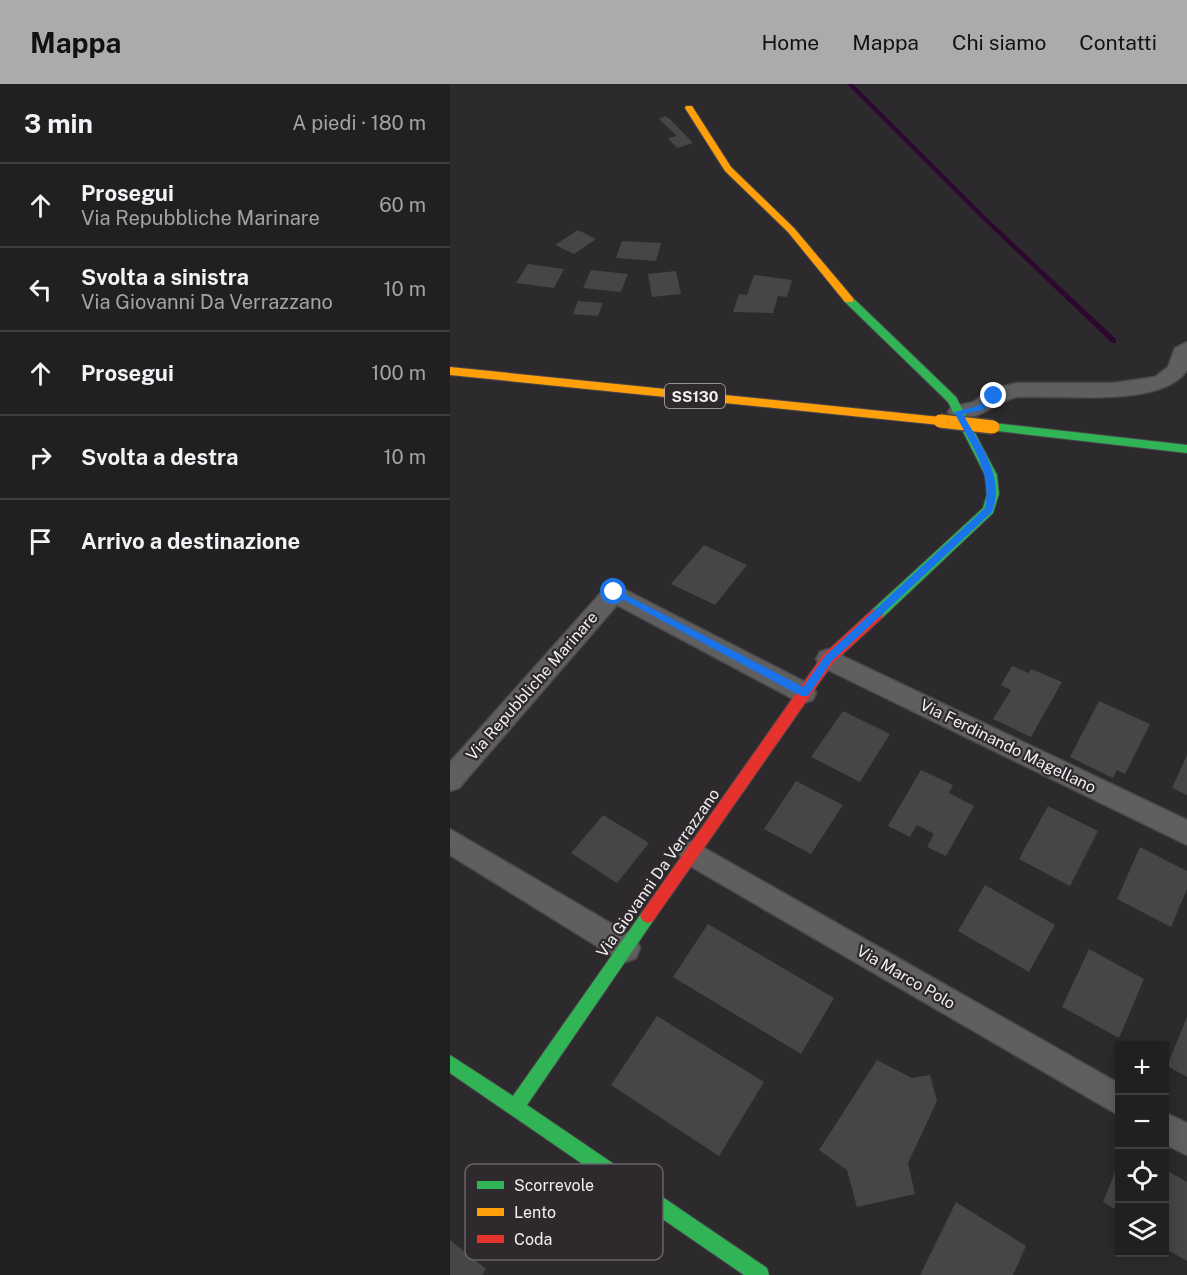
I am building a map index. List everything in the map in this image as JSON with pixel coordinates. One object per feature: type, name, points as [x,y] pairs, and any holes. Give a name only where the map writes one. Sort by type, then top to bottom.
[{"type":"main road","name":"Via Giovanni Da Verrazzano","points":[[515,1107],[828,658],[989,510],[993,494],[991,474],[952,400],[858,311],[791,230],[728,169],[690,108]]},
{"type":"main road","name":"SS130","points":[[450,371],[940,421],[1187,449]]},
{"type":"main road","points":[[450,1063],[598,1164]]},
{"type":"main road","points":[[663,1208],[760,1275]]},
{"type":"street","points":[[958,412],[980,408],[994,396],[1016,390],[1043,388],[1113,390],[1160,383],[1177,370],[1182,352],[1187,348]]},
{"type":"street","name":"Via Repubbliche Marinare","points":[[450,780],[614,592],[804,693]]},
{"type":"street","name":"Via Ferdinando Magellano","points":[[828,658],[1187,833]]},
{"type":"street","points":[[450,841],[626,948]]},
{"type":"street","name":"Via Marco Polo","points":[[692,853],[1115,1099]]},
{"type":"street","points":[[1169,1130],[1187,1140]]},
{"type":"building","points":[[665,116],[693,143],[677,148],[668,138],[677,136],[659,119]]},
{"type":"building","points":[[578,230],[596,239],[574,254],[555,245]]},
{"type":"building","points":[[622,241],[661,243],[656,261],[616,258]]},
{"type":"building","points":[[528,264],[564,269],[554,288],[516,283]]},
{"type":"building","points":[[591,270],[628,274],[621,292],[583,288]]},
{"type":"building","points":[[676,271],[681,294],[652,297],[648,274]]},
{"type":"building","points":[[754,275],[792,280],[787,297],[778,296],[773,313],[733,312],[739,294],[747,295]]},
{"type":"building","points":[[578,301],[603,303],[598,316],[573,314]]},
{"type":"building","points":[[704,545],[747,565],[715,605],[671,584]]},
{"type":"building","points":[[1012,666],[1029,673],[1031,669],[1062,682],[1031,737],[993,719],[1011,690],[1001,685]]},
{"type":"building","points":[[1099,701],[1150,724],[1125,774],[1117,770],[1113,778],[1070,757]]},
{"type":"building","points":[[843,711],[890,734],[860,782],[811,757]]},
{"type":"building","points":[[1187,755],[1187,795],[1172,788]]},
{"type":"building","points":[[921,770],[953,785],[949,793],[974,806],[946,856],[927,847],[934,834],[917,825],[910,837],[888,826]]},
{"type":"building","points":[[796,781],[843,805],[811,854],[764,829]]},
{"type":"building","points":[[1048,806],[1098,831],[1070,886],[1019,859]]},
{"type":"building","points":[[603,815],[649,843],[617,883],[571,853]]},
{"type":"building","points":[[1140,847],[1187,871],[1187,889],[1171,927],[1117,899]]},
{"type":"building","points":[[985,885],[1055,925],[1029,972],[958,931]]},
{"type":"building","points":[[708,924],[834,998],[801,1054],[673,977]]},
{"type":"building","points":[[1089,949],[1144,979],[1119,1038],[1062,1007]]},
{"type":"building","points":[[657,1016],[764,1082],[719,1156],[611,1085]]},
{"type":"building","points":[[1187,1017],[1187,1077],[1169,1067],[1169,1061]]},
{"type":"building","points":[[877,1060],[912,1078],[930,1075],[937,1101],[908,1163],[915,1194],[857,1207],[847,1170],[819,1150]]},
{"type":"building","points":[[1115,1172],[1115,1209],[1103,1202]]},
{"type":"building","points":[[1169,1172],[1187,1182],[1187,1261],[1169,1251]]},
{"type":"building","points":[[956,1202],[1026,1246],[1013,1275],[920,1275]]},
{"type":"building","points":[[450,1240],[465,1252],[465,1260],[475,1260],[486,1269],[482,1275],[450,1275]]},
{"type":"waterway","points":[[850,84],[984,218],[1114,341]]},
{"type":"traffic: fast","points":[[849,300],[952,400],[991,475],[993,494],[989,510],[877,614]]},
{"type":"traffic: fast","points":[[993,427],[1187,449]]},
{"type":"traffic: fast","points":[[515,1107],[648,916]]},
{"type":"traffic: fast","points":[[450,1063],[598,1164]]},
{"type":"traffic: fast","points":[[663,1209],[760,1275]]},
{"type":"traffic: slow","points":[[689,108],[728,169],[791,230],[849,300]]},
{"type":"traffic: slow","points":[[450,371],[940,421]]},
{"type":"traffic: slow","points":[[940,421],[993,427]]},
{"type":"traffic: jam","points":[[648,916],[828,659],[877,614]]},
{"type":"route","points":[[614,592],[804,693],[828,658],[989,510],[993,494],[991,474],[958,412],[980,408],[994,396]]}]
